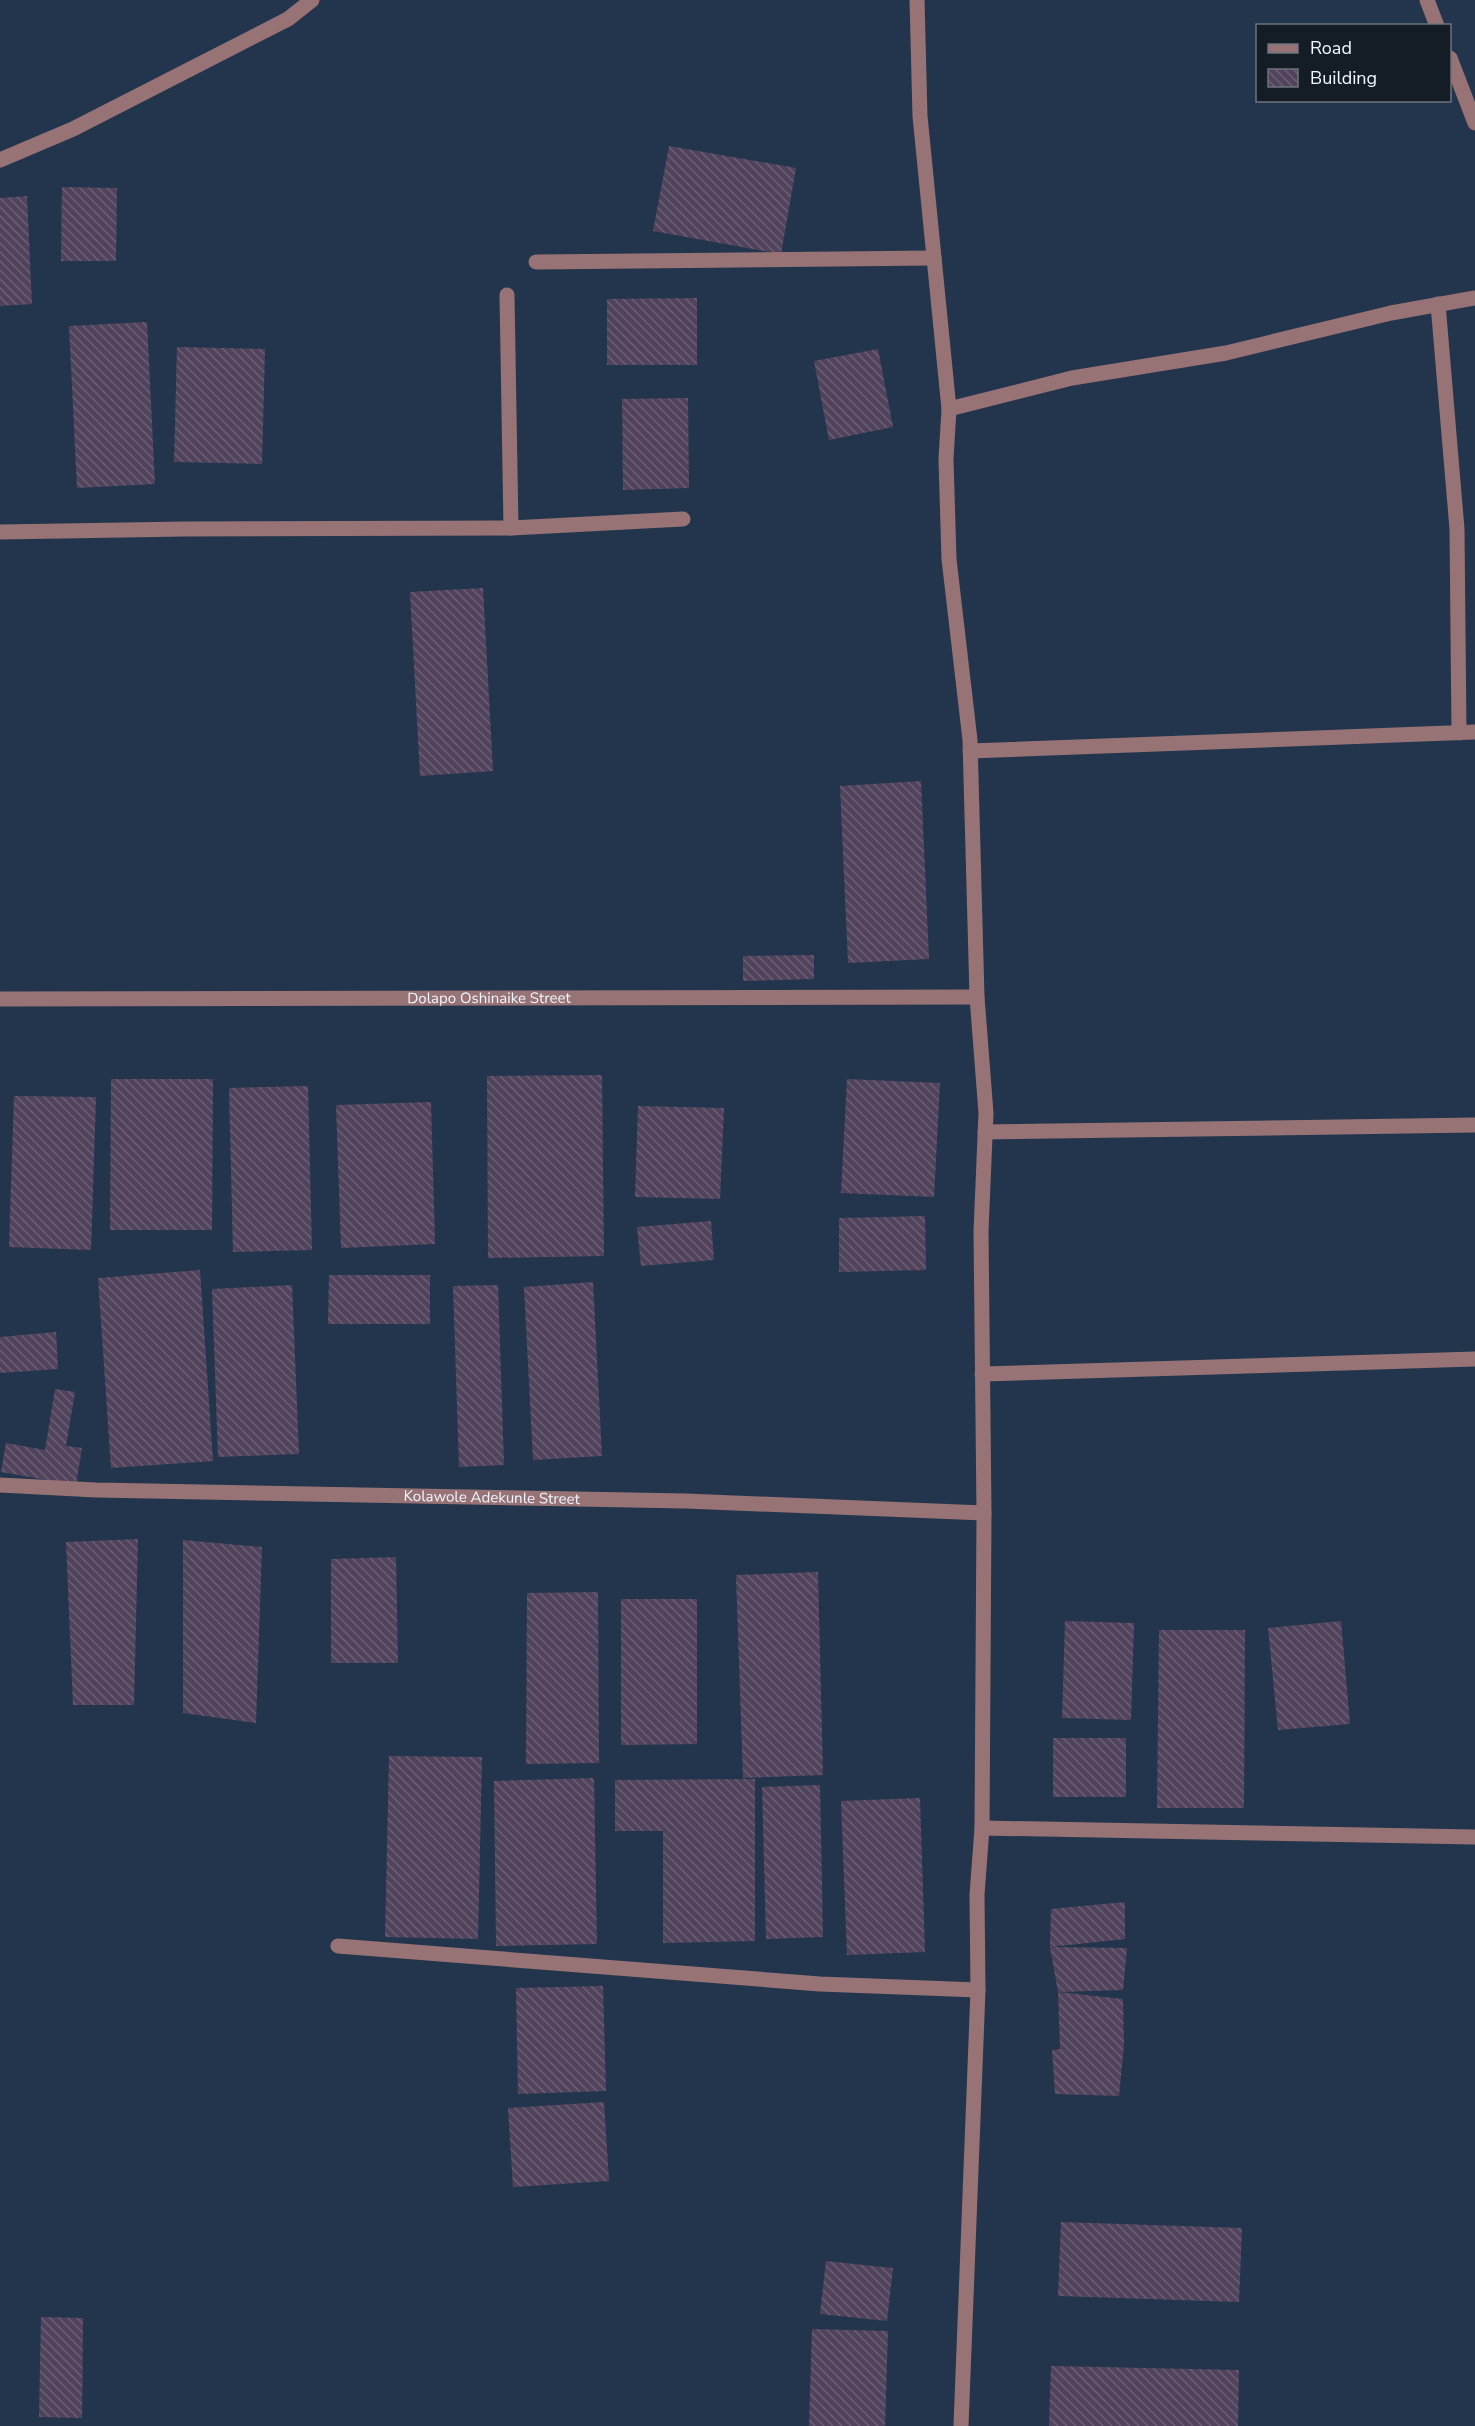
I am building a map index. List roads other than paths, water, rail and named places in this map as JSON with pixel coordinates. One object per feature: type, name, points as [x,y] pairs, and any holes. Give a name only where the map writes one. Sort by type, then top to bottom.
[{"type":"street","points":[[0,160],[73,129],[288,20],[312,0]]},
{"type":"street","points":[[917,0],[920,116],[950,409],[946,459],[949,559],[970,751],[977,997],[985,1090],[981,1231],[984,1513],[982,1828],[977,1895],[978,1990],[961,2426]]},
{"type":"street","points":[[1427,0],[1436,24]]},
{"type":"street","points":[[1451,63],[1475,123]]},
{"type":"street","points":[[536,262],[934,258]]},
{"type":"street","points":[[507,295],[511,528]]},
{"type":"street","points":[[950,409],[1062,380],[1226,353],[1438,304],[1475,298]]},
{"type":"street","points":[[1438,304],[1457,529],[1459,733]]},
{"type":"street","points":[[0,532],[511,528],[683,519]]},
{"type":"street","points":[[970,751],[1475,732]]},
{"type":"street","name":"Dolapo Oshinaike Street","points":[[0,999],[977,997]]},
{"type":"street","points":[[985,1132],[1475,1125]]},
{"type":"street","points":[[982,1374],[1475,1359]]},
{"type":"street","name":"Kolawole Adekunle Street","points":[[0,1485],[96,1490],[686,1501],[984,1513]]},
{"type":"street","points":[[982,1828],[1475,1837]]},
{"type":"street","points":[[338,1946],[820,1984],[978,1990]]}]
